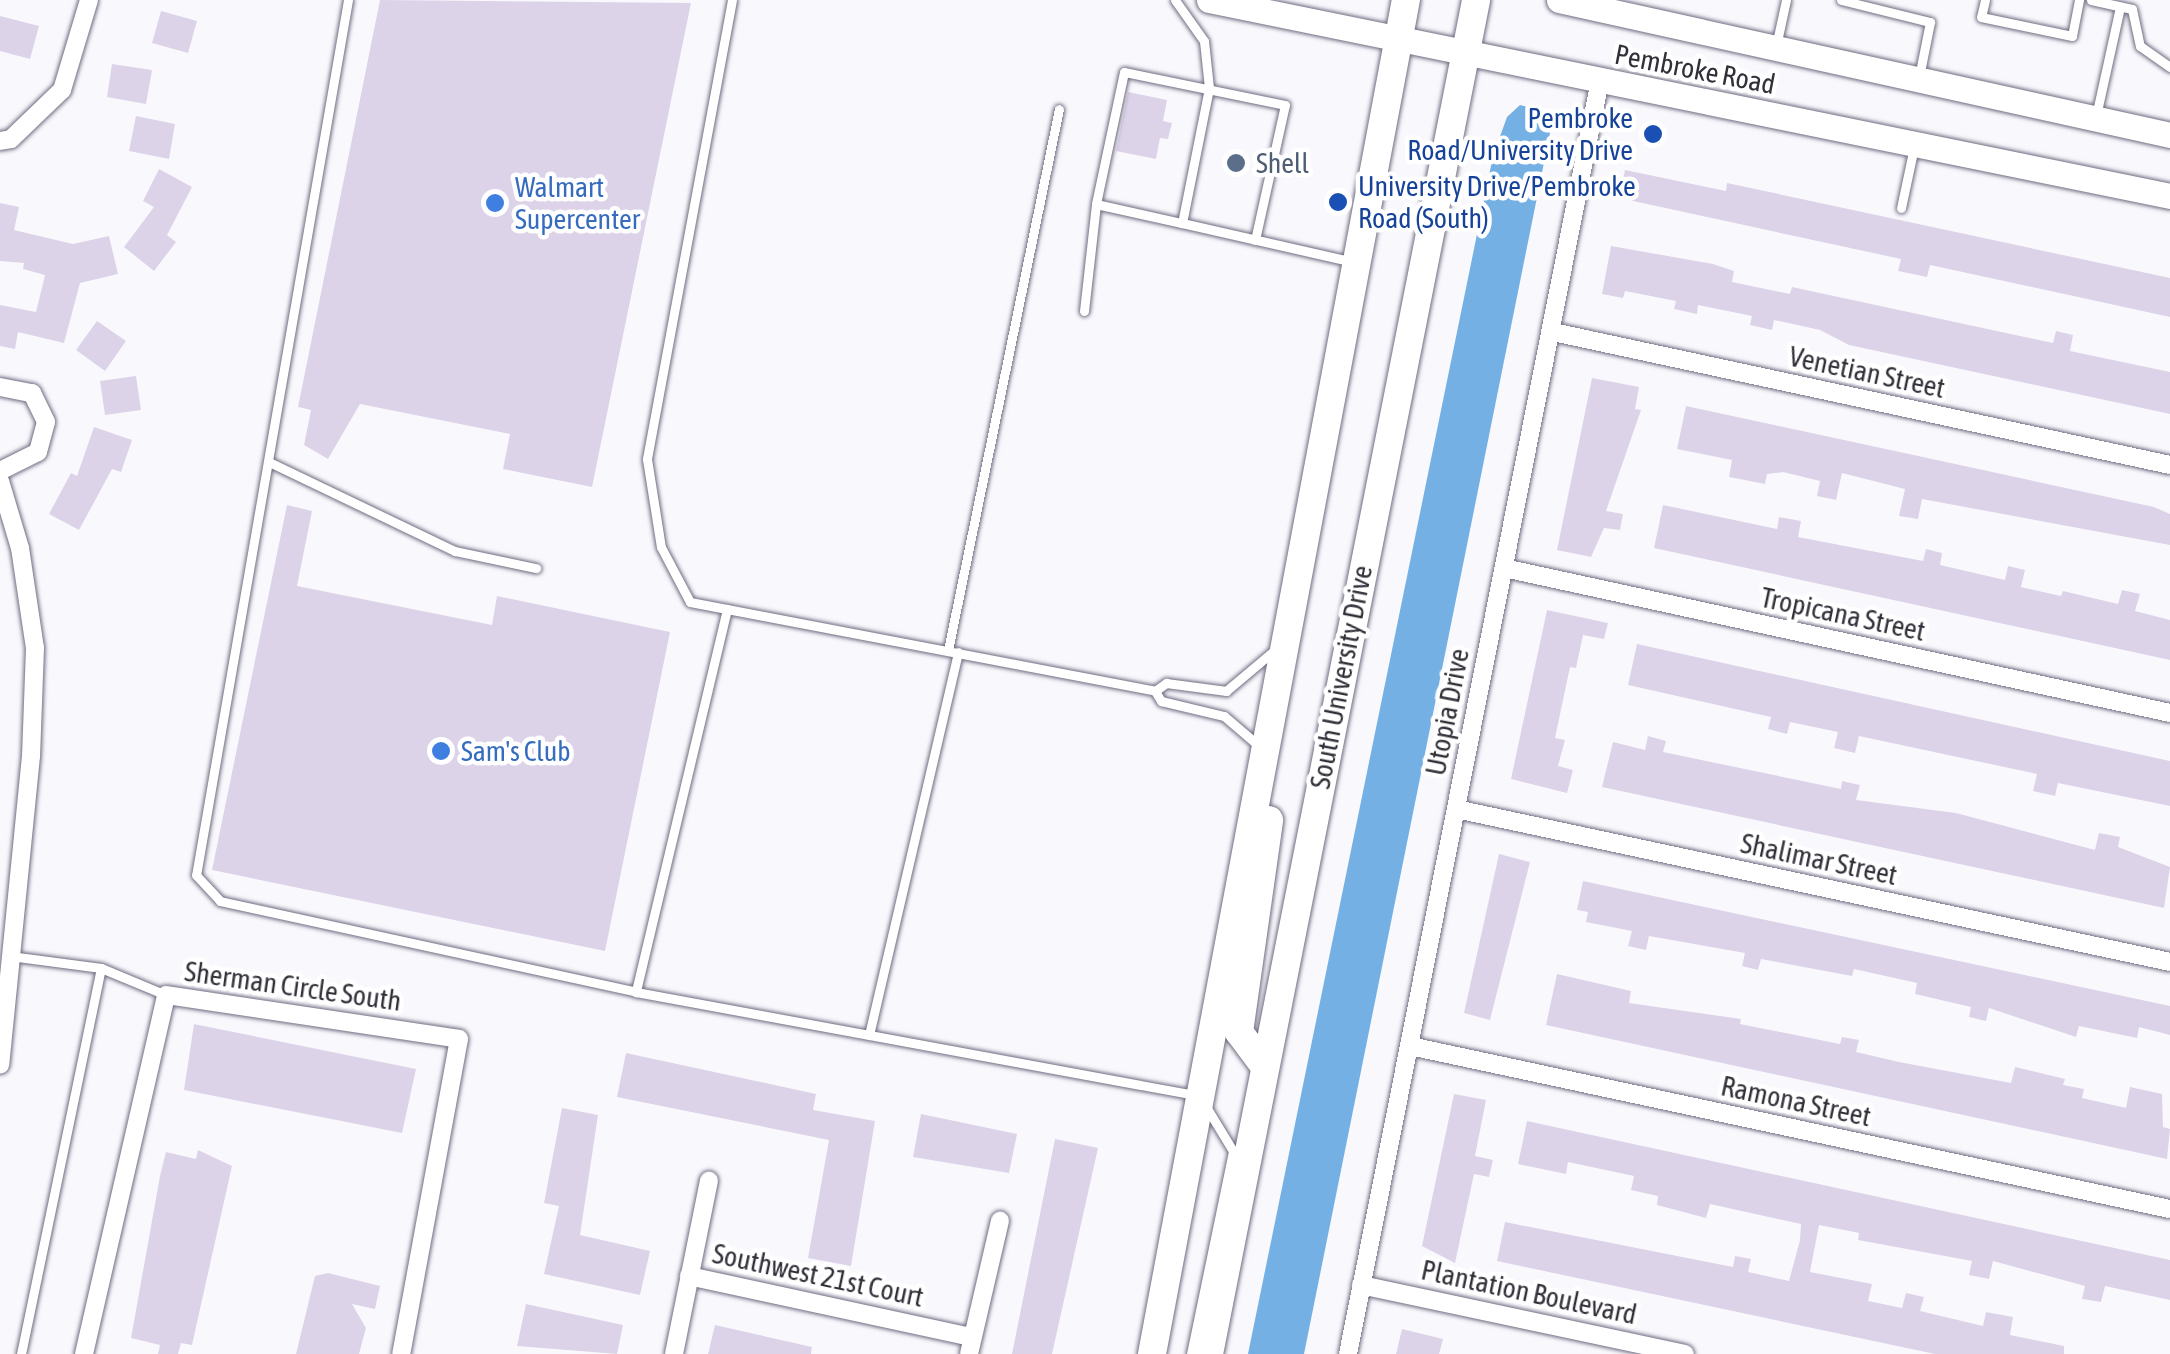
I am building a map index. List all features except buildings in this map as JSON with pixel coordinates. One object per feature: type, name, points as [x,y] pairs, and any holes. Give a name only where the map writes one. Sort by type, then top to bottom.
[{"type":"main road","name":"Pembroke Road","points":[[1209,0],[2170,196]]},
{"type":"main road","points":[[1152,1354],[1396,37],[1406,0]]},
{"type":"main road","name":"South University Drive","points":[[1208,1354],[1476,0]]},
{"type":"main road","name":"Pembroke Road","points":[[1559,0],[2170,135]]},
{"type":"main road","points":[[1264,1068],[1239,1032],[1278,759],[1271,710]]},
{"type":"street","points":[[0,140],[11,139],[62,90],[89,0]]},
{"type":"street","name":"Utopia Drive","points":[[1348,1354],[1600,80]]},
{"type":"street","name":"Venetian Street","points":[[1553,332],[2170,465]]},
{"type":"street","points":[[0,386],[32,392],[46,422],[38,452],[0,471]]},
{"type":"street","points":[[0,480],[20,548],[35,648],[31,756],[0,1064]]},
{"type":"street","name":"Tropicana Street","points":[[1504,568],[2170,713]]},
{"type":"street","name":"Shalimar Street","points":[[1456,809],[2170,962]]},
{"type":"street","name":"Sherman Circle South","points":[[84,1354],[166,995],[459,1039],[402,1354]]},
{"type":"street","name":"Ramona Street","points":[[1410,1046],[2170,1209]]},
{"type":"street","name":"Southwest 21st Court","points":[[709,1180],[690,1276],[970,1345]]},
{"type":"street","points":[[970,1345],[1000,1221]]},
{"type":"street","points":[[674,1354],[690,1276]]},
{"type":"street","name":"Plantation Boulevard","points":[[1362,1285],[1685,1354]]},
{"type":"lane","points":[[348,0],[198,860],[201,886],[220,901],[636,992],[1200,1096],[1233,1151],[1191,1354]]},
{"type":"lane","points":[[732,0],[647,458],[661,546],[690,602],[1155,691],[1166,683],[1226,691],[1248,678],[1284,640]]},
{"type":"lane","points":[[1176,0],[1204,41],[1209,88],[1182,223]]},
{"type":"lane","points":[[1776,48],[1786,0]]},
{"type":"lane","points":[[1841,0],[1930,22],[1918,80]]},
{"type":"lane","points":[[1984,0],[1981,16],[2072,36],[2079,0]]},
{"type":"lane","points":[[2091,0],[2132,9],[2140,46],[2170,67]]},
{"type":"lane","points":[[2096,119],[2120,7]]},
{"type":"lane","points":[[1084,311],[1096,204],[1124,72],[1286,105],[1255,240]]},
{"type":"lane","points":[[869,1035],[952,651],[1060,109]]},
{"type":"lane","points":[[1901,208],[1914,144]]},
{"type":"lane","points":[[1096,204],[1354,262]]},
{"type":"lane","points":[[270,462],[454,551],[536,568]]},
{"type":"lane","points":[[636,992],[728,609]]},
{"type":"lane","points":[[1155,691],[1161,701],[1237,723],[1264,752]]},
{"type":"lane","points":[[9,956],[101,968],[166,995]]},
{"type":"lane","points":[[21,1354],[101,968]]},
{"type":"water","points":[[1520,105],[1554,113],[1304,1354],[1248,1354],[1493,156],[1507,117]]},
{"type":"place","name":"Pembroke Road/University Drive","points":[[1653,134]]},
{"type":"place","name":"Shell","points":[[1236,163]]},
{"type":"place","name":"University Drive/Pembroke Road (South)","points":[[1338,202]]},
{"type":"place","name":"Walmart Supercenter","points":[[495,203]]},
{"type":"place","name":"Sam's Club","points":[[441,751]]}]
